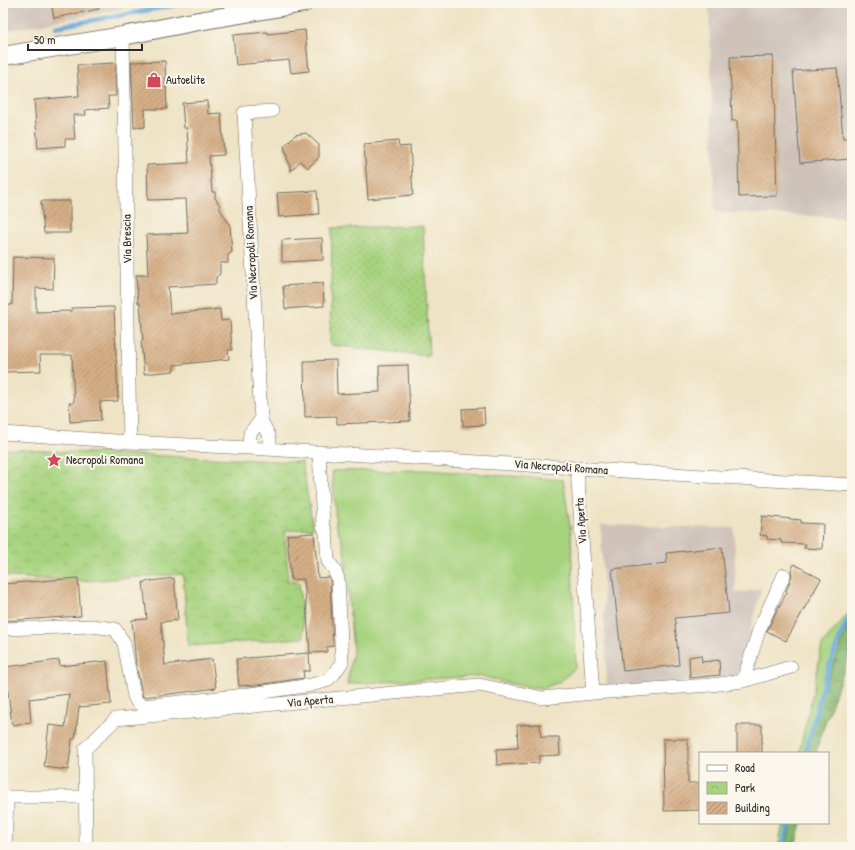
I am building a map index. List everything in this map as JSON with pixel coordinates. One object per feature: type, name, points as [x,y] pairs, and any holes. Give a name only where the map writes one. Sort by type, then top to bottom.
[{"type":"main road","points":[[3,56],[124,36],[193,22],[304,3]]},
{"type":"street","name":"Via Brescia","points":[[124,36],[130,442]]},
{"type":"street","name":"Via Necropoli Romana","points":[[271,449],[269,436],[261,420],[244,113],[272,110]]},
{"type":"street","points":[[249,448],[250,433],[261,420]]},
{"type":"street","name":"Via Necropoli Romana","points":[[3,433],[130,442],[271,449],[852,485]]},
{"type":"street","name":"Via Aperta","points":[[3,629],[92,626],[115,629],[124,643],[134,696],[143,706],[237,696],[304,686],[326,680],[333,675],[342,662],[338,579],[334,569],[328,561],[326,532],[323,525],[319,452]]},
{"type":"street","name":"Via Aperta","points":[[577,468],[593,693]]},
{"type":"street","points":[[743,681],[759,630],[784,575]]},
{"type":"street","name":"Via Aperta","points":[[86,847],[85,749],[116,719],[479,685],[543,698],[711,685],[743,681],[791,667]]},
{"type":"street","points":[[5,847],[7,797],[86,797]]},
{"type":"shaded area","points":[[3,3],[153,3],[3,31]]},
{"type":"shaded area","points":[[709,3],[852,3],[852,218],[715,212]]},
{"type":"shaded area","points":[[601,525],[734,528],[736,593],[761,589],[738,676],[607,688]]},
{"type":"green space","points":[[423,226],[429,356],[330,345],[332,228]]},
{"type":"green space","points":[[3,449],[302,462],[313,528],[285,531],[288,582],[299,582],[304,638],[188,646],[183,574],[83,581],[11,577],[3,574]]},
{"type":"green space","points":[[426,470],[563,480],[571,533],[576,667],[560,682],[544,688],[522,686],[480,676],[347,684],[353,650],[344,547],[336,524],[332,471]]},
{"type":"green space","points":[[852,609],[839,651],[819,700],[807,752],[799,752],[813,692],[822,645]]},
{"type":"green space","points":[[850,620],[852,621],[852,646],[816,752],[807,752],[819,700]]},
{"type":"green space","points":[[783,824],[791,824],[786,847],[778,847]]},
{"type":"green space","points":[[791,824],[801,824],[795,847],[786,847]]},
{"type":"building","points":[[51,3],[98,3],[99,9],[54,18]]},
{"type":"building","points":[[305,30],[309,71],[291,73],[289,60],[236,65],[233,35],[268,32],[268,34]]},
{"type":"building","points":[[773,56],[777,196],[739,197],[737,121],[732,121],[730,57]]},
{"type":"building","points":[[165,61],[167,109],[145,109],[145,127],[134,128],[131,62]]},
{"type":"building","points":[[115,63],[116,96],[108,96],[109,108],[85,110],[86,115],[73,115],[75,139],[65,139],[65,146],[38,148],[34,100],[79,96],[77,65]]},
{"type":"building","points":[[837,68],[843,138],[848,138],[850,159],[800,163],[793,71]]},
{"type":"building","points":[[207,101],[208,114],[221,113],[224,155],[209,156],[212,192],[215,192],[215,198],[230,226],[232,252],[228,255],[228,263],[220,263],[220,274],[216,277],[216,284],[168,287],[170,314],[220,309],[221,321],[230,320],[232,350],[228,350],[229,359],[174,365],[174,371],[144,374],[140,303],[138,303],[136,275],[148,275],[146,235],[188,233],[186,199],[148,200],[147,165],[189,163],[187,128],[184,128],[182,103]]},
{"type":"building","points":[[306,133],[319,145],[319,157],[308,168],[300,161],[291,171],[284,146],[295,135]]},
{"type":"building","points":[[398,141],[399,147],[410,146],[413,195],[368,199],[364,144]]},
{"type":"building","points":[[317,191],[319,214],[279,217],[277,193]]},
{"type":"building","points":[[41,201],[70,201],[70,233],[44,233]]},
{"type":"building","points":[[322,238],[323,260],[282,262],[282,240]]},
{"type":"building","points":[[13,257],[54,258],[53,289],[36,288],[36,312],[72,311],[72,308],[114,307],[118,401],[100,402],[101,420],[70,422],[69,403],[74,403],[72,355],[40,355],[41,371],[3,372],[3,338],[5,338],[4,305],[12,305]]},
{"type":"building","points":[[323,283],[324,306],[285,309],[283,286]]},
{"type":"building","points":[[336,360],[337,394],[380,392],[379,366],[408,365],[410,421],[337,424],[337,416],[305,417],[304,361]]},
{"type":"building","points":[[484,408],[485,425],[463,426],[462,409]]},
{"type":"building","points":[[762,516],[801,520],[801,523],[823,524],[822,549],[804,548],[806,544],[781,543],[781,540],[767,539],[767,536],[760,535]]},
{"type":"building","points":[[314,533],[318,578],[329,577],[330,581],[333,646],[327,647],[327,652],[310,653],[304,579],[291,580],[287,535]]},
{"type":"building","points":[[722,547],[729,613],[675,618],[679,665],[623,671],[612,569],[667,563],[666,553]]},
{"type":"building","points":[[794,564],[821,579],[786,641],[767,631],[787,592],[786,591],[792,575],[791,571]]},
{"type":"building","points":[[78,578],[81,616],[3,621],[3,584]]},
{"type":"building","points":[[174,578],[178,620],[161,622],[165,665],[212,659],[216,688],[143,697],[136,665],[132,620],[147,619],[143,582]]},
{"type":"building","points":[[309,653],[310,671],[303,671],[304,678],[258,685],[239,686],[236,659]]},
{"type":"building","points":[[701,655],[702,662],[719,660],[720,675],[690,678],[689,657]]},
{"type":"building","points":[[59,660],[60,666],[107,661],[111,704],[79,707],[75,739],[72,739],[68,770],[44,767],[49,725],[65,727],[69,694],[29,699],[31,722],[12,725],[5,667]]},
{"type":"building","points":[[540,724],[541,737],[559,737],[560,755],[539,756],[539,763],[497,765],[496,749],[518,748],[517,725]]},
{"type":"building","points":[[737,725],[762,725],[762,752],[737,752]]},
{"type":"building","points":[[663,739],[688,739],[688,783],[699,783],[699,810],[664,811]]},
{"type":"waterway","points":[[55,27],[189,3]]},
{"type":"waterway","points":[[805,752],[826,675],[842,632],[852,613]]},
{"type":"waterway","points":[[783,847],[788,824]]},
{"type":"place","name":"Autoelite","points":[[154,80]]},
{"type":"place","name":"Necropoli Romana","points":[[54,460]]}]
